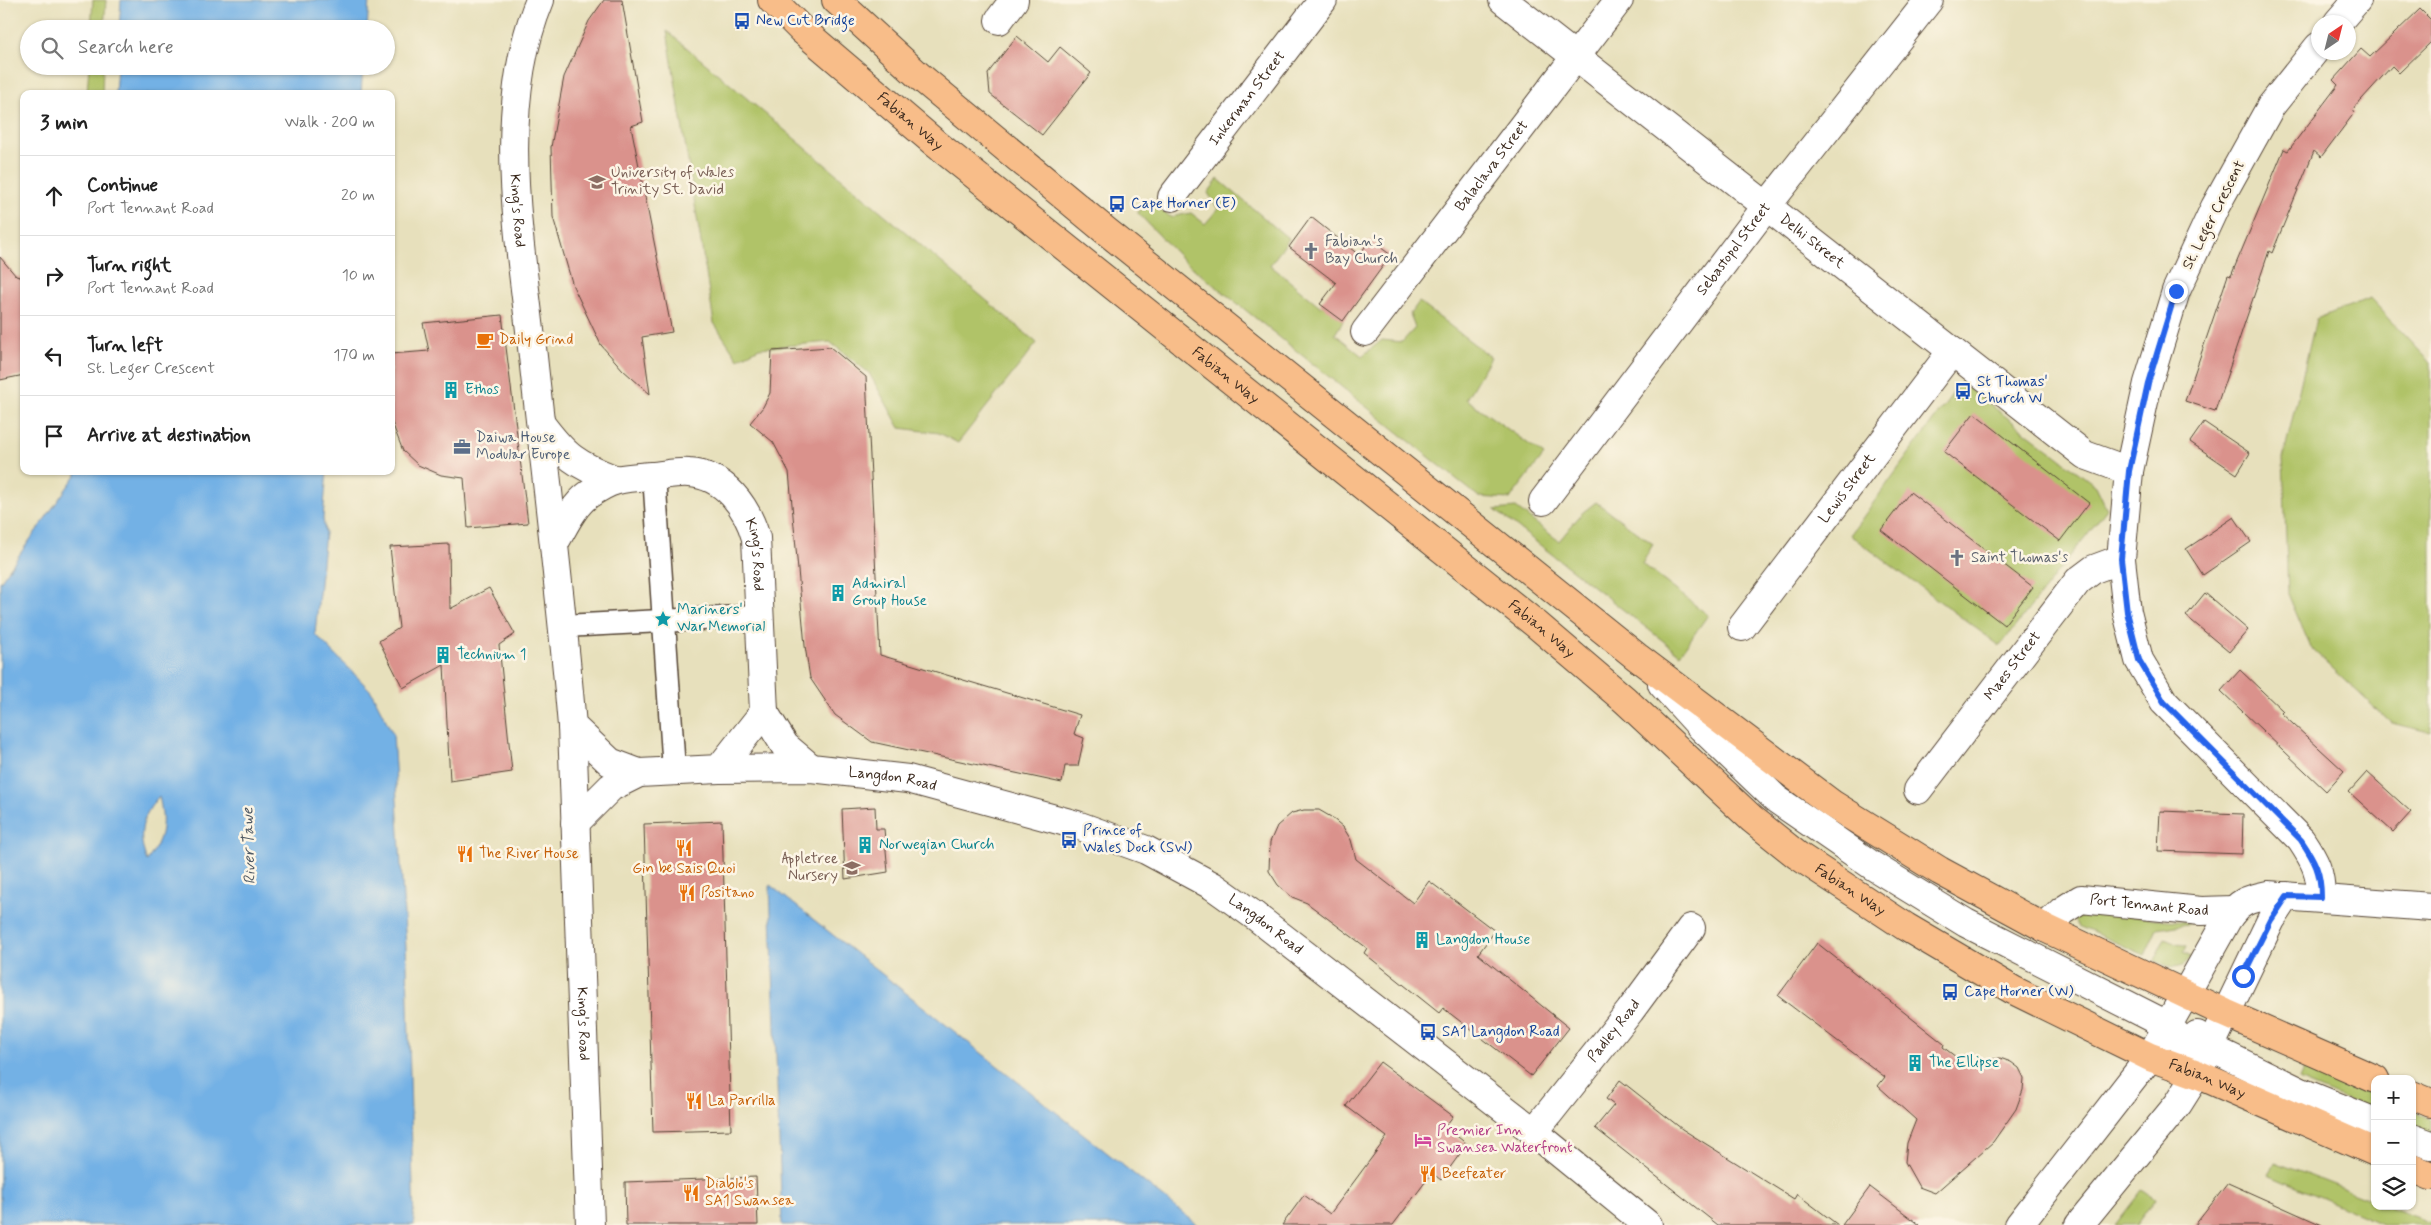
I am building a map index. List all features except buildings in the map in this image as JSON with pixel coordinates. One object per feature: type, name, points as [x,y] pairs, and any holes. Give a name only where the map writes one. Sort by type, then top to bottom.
[{"type":"highway","name":"Fabian Way","points":[[772,0],[801,29],[934,143],[1537,625],[1625,700],[1752,819],[1797,855],[1906,927],[2013,990],[2150,1057],[2197,1074],[2371,1150]]},
{"type":"highway","points":[[836,0],[1007,151],[1637,656],[1832,804],[1940,871],[2044,928],[2225,1013],[2371,1077]]},
{"type":"highway","points":[[2416,1097],[2431,1103]]},
{"type":"highway","points":[[2416,1170],[2431,1176]]},
{"type":"street","name":"King's Road","points":[[540,0],[525,51],[513,145],[516,204],[555,542],[572,726],[590,1225]]},
{"type":"street","name":"Inkerman Street","points":[[1172,197],[1323,0]]},
{"type":"street","name":"Delhi Street","points":[[1503,0],[2085,454],[2129,471]]},
{"type":"street","name":"Balaclava Street","points":[[1365,332],[1619,0]]},
{"type":"street","name":"Sebastopol Street","points":[[1543,501],[1766,207],[1929,0]]},
{"type":"street","points":[[2344,15],[2357,0]]},
{"type":"street","name":"St. Leger Crescent","points":[[2311,56],[2271,106],[2214,207],[2176,291],[2148,383],[2129,471],[2121,559],[2127,612],[2139,660],[2164,702],[2301,840],[2315,860],[2321,880],[2321,897]]},
{"type":"street","name":"Lewis Street","points":[[1742,627],[1952,351]]},
{"type":"street","name":"King's Road","points":[[541,424],[560,450],[584,468],[614,479],[690,473],[712,480],[728,490],[741,504],[751,521],[756,538],[764,712]]},
{"type":"street","points":[[654,475],[662,622],[674,770]]},
{"type":"street","name":"King's Road","points":[[555,542],[571,514],[586,497],[614,479]]},
{"type":"street","name":"Maes Street","points":[[1918,790],[2078,581],[2094,569],[2121,559]]},
{"type":"street","points":[[564,626],[759,616]]},
{"type":"street","points":[[1637,656],[1702,728],[1776,799],[1873,866],[1966,923],[2167,1025],[2182,1039],[2193,1056],[2197,1074]]},
{"type":"street","points":[[576,822],[611,787],[639,773],[719,769],[764,712],[785,746],[811,768]]},
{"type":"street","points":[[572,726],[610,762],[639,773]]},
{"type":"street","name":"Langdon Road","points":[[719,769],[811,768],[908,779],[1077,825],[1146,850],[1212,886],[1255,916],[1534,1132],[1648,1225]]},
{"type":"street","name":"Port Tennant Road","points":[[2020,1225],[2150,1057],[2233,910],[2245,899],[2268,895],[2321,897],[2431,907]]},
{"type":"street","points":[[2079,1225],[2178,1104],[2197,1074],[2271,920],[2287,896]]},
{"type":"street","name":"Port Tennant Road","points":[[2044,928],[2062,911],[2081,899],[2201,911],[2233,910]]},
{"type":"street","name":"Padley Road","points":[[1534,1132],[1630,1011],[1691,928]]},
{"type":"street","points":[[2185,993],[2191,1021],[2197,1034],[2209,1047],[2301,1092],[2371,1120]]},
{"type":"street","points":[[2416,1139],[2431,1145]]},
{"type":"green space","points":[[93,0],[106,0],[105,20],[92,20]]},
{"type":"green space","points":[[667,31],[1037,343],[958,443],[939,433],[900,428],[869,373],[830,342],[759,348],[738,359],[714,323]]},
{"type":"green space","points":[[88,75],[103,75],[102,90],[87,90]]},
{"type":"green space","points":[[1218,179],[1289,239],[1270,265],[1321,307],[1326,303],[1343,321],[1335,334],[1362,356],[1382,340],[1402,342],[1415,328],[1410,314],[1419,302],[1491,357],[1466,399],[1544,455],[1510,499],[1479,497],[1183,260],[1137,212],[1151,204],[1171,217],[1191,213],[1205,224],[1218,209],[1208,193]]},
{"type":"green space","points":[[2370,298],[2431,363],[2431,732],[2391,723],[2311,648],[2288,594],[2283,458],[2316,319]]},
{"type":"green space","points":[[1961,382],[2096,486],[2107,509],[2000,646],[1850,535]]},
{"type":"green space","points":[[1596,502],[1653,544],[1642,564],[1708,615],[1680,654],[1495,510],[1516,508],[1559,541],[1582,513]]},
{"type":"green space","points":[[2079,910],[2194,923],[2157,929],[2145,955],[2078,926],[2074,920]]},
{"type":"green space","points":[[2165,938],[2186,947],[2183,953],[2191,957],[2187,962],[2174,967],[2154,960]]},
{"type":"green space","points":[[2307,1062],[2371,1091],[2371,1110],[2299,1080]]},
{"type":"green space","points":[[2416,1112],[2431,1119],[2431,1136],[2416,1130]]},
{"type":"green space","points":[[2275,1162],[2371,1199],[2371,1210],[2398,1210],[2431,1223],[2431,1225],[2384,1225],[2269,1175]]},
{"type":"green space","points":[[2142,1190],[2155,1199],[2136,1225],[2115,1225]]},
{"type":"water","points":[[121,0],[369,0],[368,20],[120,20]]},
{"type":"water","points":[[116,75],[362,75],[361,90],[115,90]]},
{"type":"water","name":"River Tawe","points":[[76,475],[327,475],[323,518],[325,533],[315,634],[371,691],[393,734],[407,964],[414,1225],[0,1225],[0,582]],"holes":[[[159,796],[162,815],[160,837],[147,861],[142,843],[142,827],[148,811]]]},
{"type":"water","points":[[770,885],[1198,1225],[782,1225]]},
{"type":"place","name":"New Cut Bridge","points":[[742,21]]},
{"type":"place","name":"University of Wales Trinity St. David","points":[[597,182]]},
{"type":"place","name":"Cape Horner (E)","points":[[1117,204]]},
{"type":"place","name":"Fabian's Bay Church","points":[[1311,251]]},
{"type":"place","name":"Daily Grind","points":[[485,340]]},
{"type":"place","name":"Ethos","points":[[451,390]]},
{"type":"place","name":"St Thomas' Church W","points":[[1963,391]]},
{"type":"place","name":"Daiwa House Modular Europe","points":[[462,447]]},
{"type":"place","name":"Saint Thomas's","points":[[1957,558]]},
{"type":"place","name":"Admiral Group House","points":[[838,593]]},
{"type":"place","name":"Mariners' War Memorial","points":[[663,619]]},
{"type":"place","name":"Technium 1","points":[[443,655]]},
{"type":"place","name":"Prince of Wales Dock (SW)","points":[[1069,840]]},
{"type":"place","name":"Norwegian Church","points":[[865,845]]},
{"type":"place","name":"Gin be Sais Quoi","points":[[684,848]]},
{"type":"place","name":"The River House","points":[[465,854]]},
{"type":"place","name":"Appletree Nursery","points":[[852,868]]},
{"type":"place","name":"Positano","points":[[687,893]]},
{"type":"place","name":"Langdon House","points":[[1422,940]]},
{"type":"place","name":"Cape Horner (W)","points":[[1950,992]]},
{"type":"place","name":"SA1 Langdon Road","points":[[1428,1032]]},
{"type":"place","name":"The Ellipse","points":[[1915,1063]]},
{"type":"place","name":"La Parrilla","points":[[694,1101]]},
{"type":"place","name":"Premier Inn Swansea Waterfront","points":[[1423,1140]]},
{"type":"place","name":"Beefeater","points":[[1428,1174]]},
{"type":"place","name":"Diablo's SA1 Swansea","points":[[691,1193]]},
{"type":"route","points":[[2176,291],[2148,383],[2129,471],[2121,559],[2127,612],[2139,660],[2164,702],[2301,840],[2315,860],[2321,880],[2321,897],[2287,896],[2271,920],[2243,976]]}]
